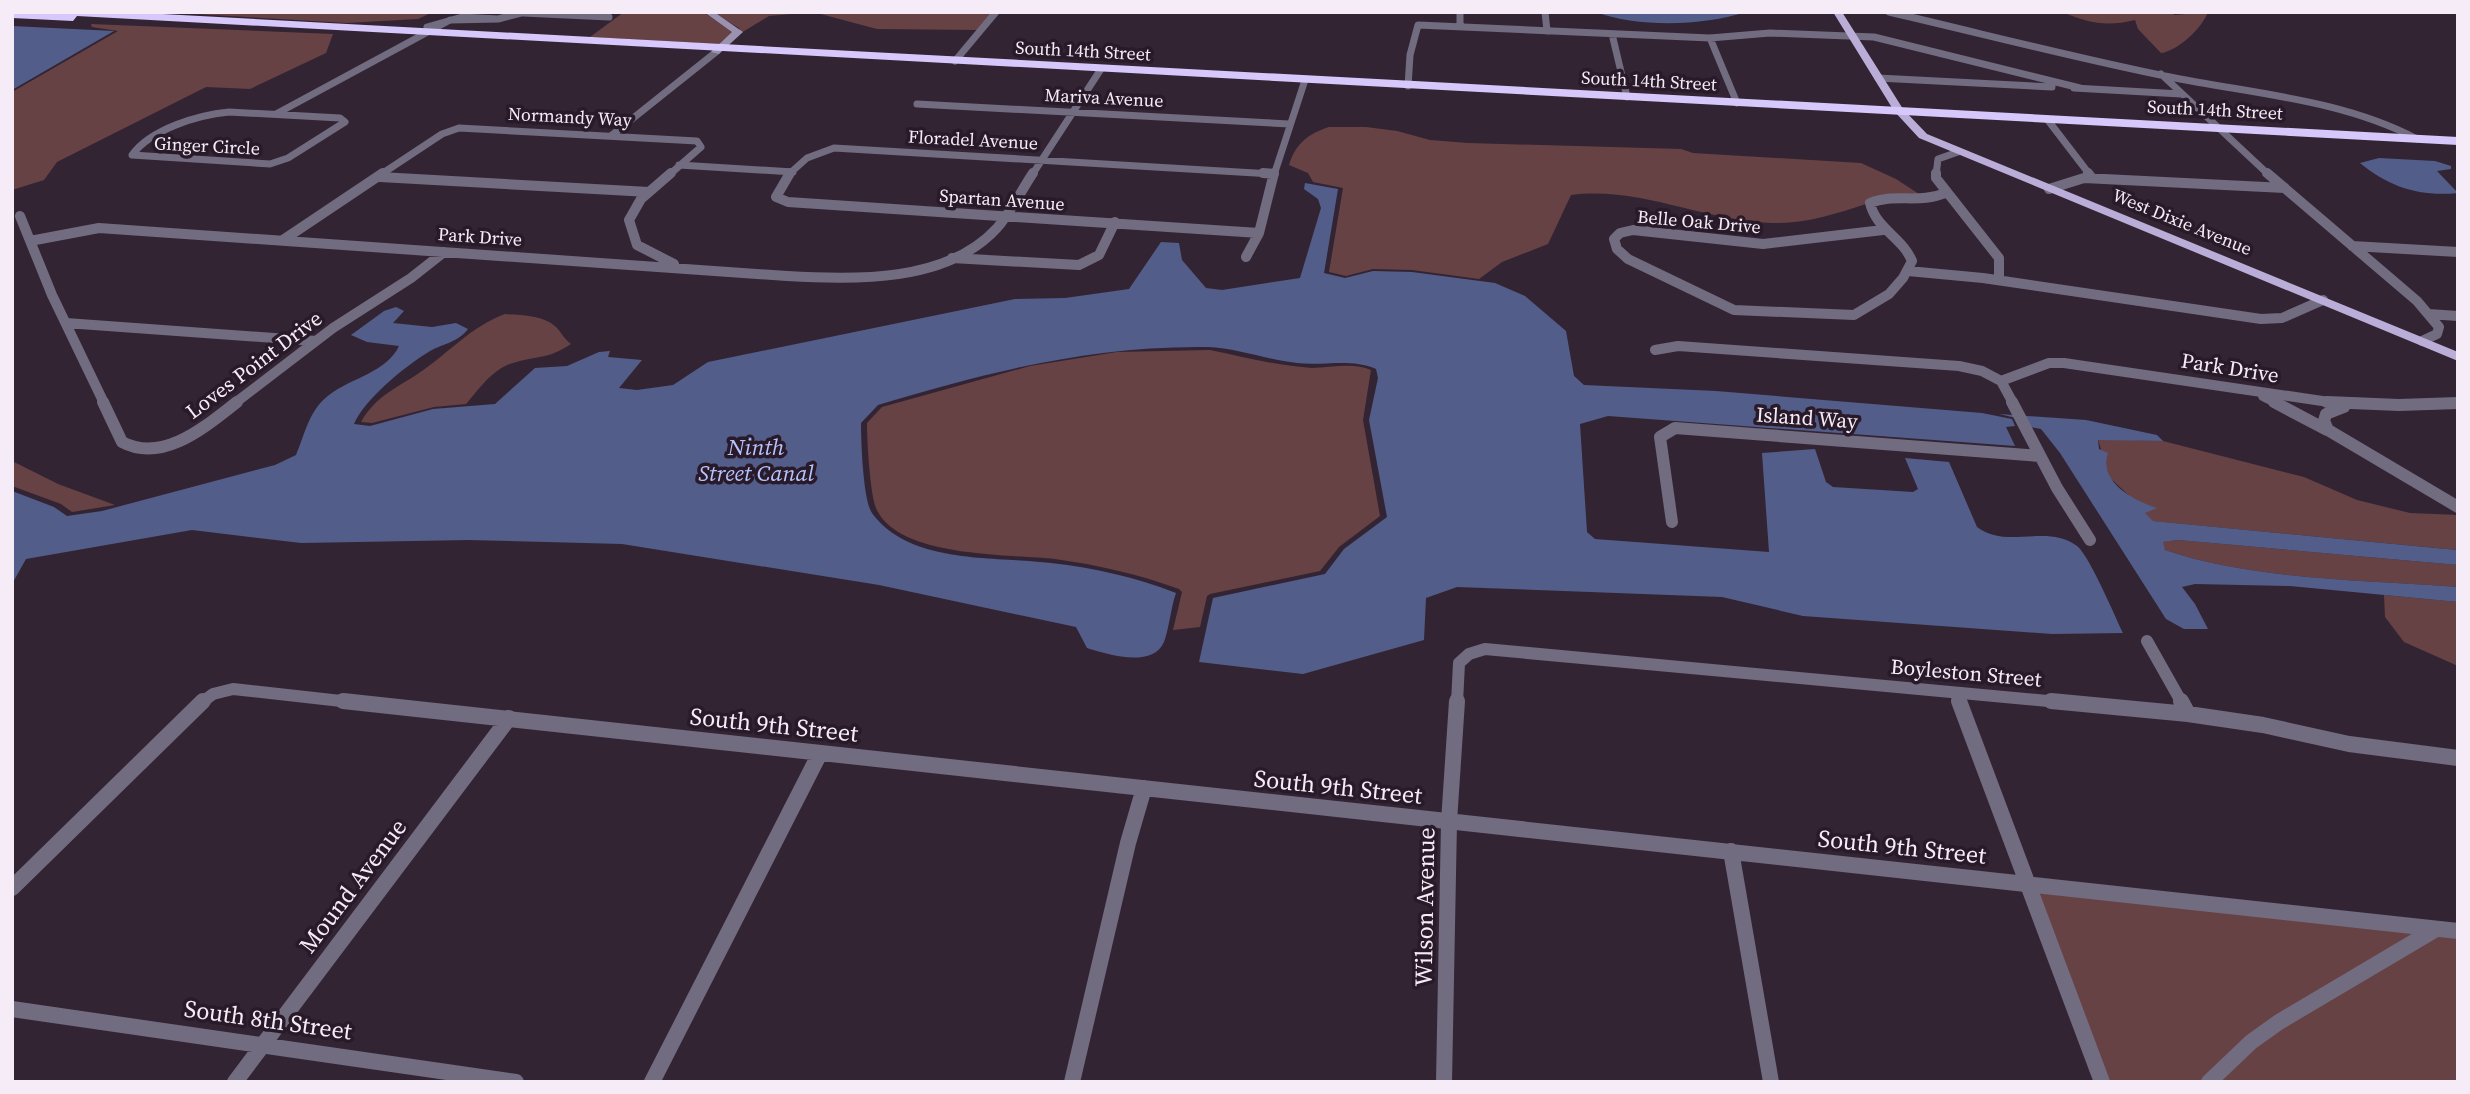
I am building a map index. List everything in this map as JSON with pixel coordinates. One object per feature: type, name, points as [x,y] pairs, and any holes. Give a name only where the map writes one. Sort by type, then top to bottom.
[{"type":"highway","name":"South 14th Street","points":[[59,12],[121,18]]},
{"type":"highway","name":"South 14th Street","points":[[12,15],[423,33],[2458,141]]},
{"type":"main road","name":"West Dixie Avenue","points":[[1837,12],[1899,111],[1923,136],[2458,357]]},
{"type":"street","points":[[611,135],[738,32],[708,12]]},
{"type":"street","points":[[955,61],[996,12]]},
{"type":"street","points":[[1460,12],[1460,27]]},
{"type":"street","points":[[1545,12],[1547,31]]},
{"type":"street","points":[[1889,12],[2161,74],[2356,113],[2397,127],[2417,138]]},
{"type":"street","points":[[276,114],[454,18],[498,19],[524,13],[609,17]]},
{"type":"street","points":[[1408,86],[1410,55],[1418,26],[1710,38],[1770,33],[1851,35],[1882,38],[2080,88]]},
{"type":"street","points":[[1612,34],[1627,97]]},
{"type":"street","points":[[1710,38],[1737,103]]},
{"type":"street","name":"Park Drive","points":[[30,241],[99,228],[818,278],[857,278],[910,271],[952,258],[989,236],[1007,216],[1101,69]]},
{"type":"street","points":[[2161,74],[2428,314],[2439,330],[2422,341]]},
{"type":"street","points":[[1878,78],[2182,94]]},
{"type":"street","points":[[1246,257],[1259,233],[1289,124],[1305,80]]},
{"type":"street","name":"Mariva Avenue","points":[[917,104],[1289,124]]},
{"type":"street","name":"Ginger Circle","points":[[222,111],[276,114],[340,118],[345,122],[288,158],[270,164],[156,159],[135,157],[132,153],[201,115],[222,111]]},
{"type":"street","points":[[2047,119],[2092,178]]},
{"type":"street","name":"Normandy Way","points":[[283,240],[442,134],[458,128],[611,135],[700,142],[701,147],[649,192],[631,213],[629,229],[644,250],[684,269]]},
{"type":"street","name":"Floradel Avenue","points":[[793,172],[814,152],[834,148],[1274,174]]},
{"type":"street","points":[[1958,152],[1935,162],[1936,178],[1999,258],[1999,280]]},
{"type":"street","points":[[680,165],[793,172]]},
{"type":"street","name":"Spartan Avenue","points":[[793,172],[778,189],[778,199],[1259,233]]},
{"type":"street","points":[[380,177],[649,192]]},
{"type":"street","points":[[2049,189],[2092,178],[2285,188]]},
{"type":"street","points":[[1945,192],[1938,196],[1872,201],[1870,208],[1883,230],[1910,250],[1912,261],[1908,271],[1999,280],[2261,319],[2282,318],[2323,300]]},
{"type":"street","points":[[20,216],[30,241]]},
{"type":"street","points":[[952,258],[1079,265],[1099,255],[1115,222]]},
{"type":"street","name":"Belle Oak Drive","points":[[1883,230],[1771,244],[1633,230],[1620,233],[1614,239],[1617,249],[1628,259],[1734,310],[1854,315],[1872,308],[1908,271]]},
{"type":"street","name":"Loves Point Drive","points":[[30,241],[122,442],[135,449],[151,449],[190,438],[316,341],[411,278],[444,251]]},
{"type":"street","points":[[2352,246],[2458,252]]},
{"type":"street","points":[[2428,314],[2458,316]]},
{"type":"street","points":[[66,323],[316,341]]},
{"type":"street","points":[[1655,350],[1678,345],[1925,363],[1968,368],[2001,381],[2026,432],[2090,540]]},
{"type":"street","name":"Park Drive","points":[[2001,381],[2049,363],[2064,363],[2358,405],[2458,403]]},
{"type":"street","points":[[2249,390],[2328,430],[2458,507]]},
{"type":"street","points":[[2328,430],[2324,421],[2331,410],[2358,405]]},
{"type":"street","name":"Island Way","points":[[1672,522],[1660,437],[1675,428],[2040,456]]},
{"type":"street","points":[[2147,641],[2188,714]]},
{"type":"street","name":"Boyleston Street","points":[[1469,654],[1485,649],[1556,654],[2188,714],[2263,725],[2349,744],[2458,758]]},
{"type":"street","name":"Wilson Avenue","points":[[1444,1082],[1449,822],[1459,663],[1469,654]]},
{"type":"street","name":"South 9th Street","points":[[12,888],[213,694],[233,689],[2458,931]]},
{"type":"street","points":[[1956,693],[2025,884],[2102,1082]]},
{"type":"street","name":"Mound Avenue","points":[[235,1082],[509,719]]},
{"type":"street","points":[[652,1082],[820,753]]},
{"type":"street","points":[[1072,1082],[1128,844],[1144,788]]},
{"type":"street","points":[[1731,851],[1771,1082]]},
{"type":"street","points":[[2209,1082],[2250,1042],[2279,1022],[2436,929]]},
{"type":"street","name":"South 8th Street","points":[[12,1009],[516,1082]]},
{"type":"shaded area","points":[[161,12],[433,12],[418,19],[347,23]]},
{"type":"shaded area","points":[[624,12],[703,12],[733,32],[721,44],[590,37]]},
{"type":"shaded area","points":[[712,12],[813,12],[769,16],[741,33],[739,28]]},
{"type":"shaded area","points":[[813,12],[996,12],[980,30],[877,29]]},
{"type":"shaded area","points":[[2062,12],[2169,12],[2175,15],[2208,12],[2189,38],[2175,48],[2161,53],[2138,29],[2135,20],[2098,23]]},
{"type":"shaded area","points":[[91,24],[333,34],[326,53],[250,89],[206,87],[57,162],[44,180],[12,190],[12,92],[118,31],[92,27]]},
{"type":"shaded area","points":[[1329,127],[1366,127],[1397,131],[1430,140],[1468,143],[1681,149],[1693,153],[1861,163],[1896,179],[1919,194],[1872,202],[1808,220],[1784,223],[1721,217],[1622,195],[1571,195],[1548,244],[1502,262],[1479,279],[1412,270],[1373,269],[1346,276],[1329,272],[1343,188],[1313,182],[1308,173],[1289,165],[1304,140]]},
{"type":"shaded area","points":[[505,314],[545,320],[556,327],[571,344],[555,353],[499,369],[466,404],[434,407],[372,423],[361,422],[387,394],[481,326]]},
{"type":"shaded area","points":[[1210,350],[1299,367],[1349,366],[1371,370],[1363,420],[1380,516],[1339,547],[1320,571],[1210,594],[1207,596],[1200,627],[1173,630],[1182,592],[1179,589],[1133,574],[1087,564],[984,554],[930,545],[906,536],[888,524],[876,508],[868,454],[867,423],[882,407],[1030,366],[1117,352]]},
{"type":"shaded area","points":[[2098,439],[2163,441],[2304,477],[2357,500],[2410,513],[2458,515],[2458,550],[2152,521],[2144,513],[2155,508],[2135,501],[2109,477]]},
{"type":"shaded area","points":[[12,461],[58,484],[115,505],[72,512],[61,504],[12,486]]},
{"type":"shaded area","points":[[2178,540],[2458,565],[2458,587],[2310,577],[2235,567],[2165,550],[2162,542]]},
{"type":"shaded area","points":[[2384,595],[2458,602],[2458,666],[2404,642],[2385,617]]},
{"type":"shaded area","points":[[2029,890],[2458,931],[2458,1082],[2105,1082]]},
{"type":"water","points":[[1596,12],[1746,12],[1710,20],[1651,23]]},
{"type":"water","points":[[12,26],[114,31],[12,90]]},
{"type":"water","points":[[2379,158],[2435,161],[2451,166],[2451,169],[2437,171],[2458,193],[2418,192],[2382,178],[2360,163]]},
{"type":"water","name":"Ninth Street Canal","points":[[1305,183],[1338,189],[1324,273],[1345,278],[1373,271],[1412,272],[1495,283],[1525,296],[1566,331],[1574,376],[1584,385],[1716,391],[1982,413],[2012,419],[2015,426],[2006,427],[2015,446],[1608,416],[1580,424],[1587,532],[1595,539],[1769,552],[1762,453],[1815,449],[1826,482],[1833,487],[1913,492],[1918,489],[1905,458],[1949,462],[1977,527],[2001,536],[2053,537],[2077,546],[2095,573],[2123,633],[2052,634],[1803,616],[1722,597],[1457,587],[1426,598],[1424,640],[1303,674],[1199,662],[1213,598],[1325,574],[1344,549],[1387,517],[1369,420],[1378,378],[1376,369],[1347,363],[1297,363],[1208,347],[1124,351],[1041,363],[878,405],[861,423],[863,470],[869,506],[888,530],[908,542],[954,555],[1099,570],[1176,593],[1164,642],[1150,655],[1140,657],[1117,656],[1087,648],[1076,627],[879,585],[622,544],[469,540],[301,543],[192,530],[26,559],[12,584],[12,491],[54,507],[67,516],[102,511],[275,465],[296,455],[308,423],[322,401],[377,368],[393,355],[399,346],[367,342],[351,335],[384,311],[396,307],[404,311],[393,323],[432,327],[456,323],[468,329],[459,338],[427,353],[396,375],[366,405],[354,424],[370,426],[433,409],[495,404],[535,368],[567,366],[599,352],[610,351],[608,357],[642,360],[619,388],[637,390],[673,385],[708,362],[1015,299],[1065,298],[1129,289],[1161,242],[1179,243],[1182,260],[1206,288],[1222,290],[1300,278],[1321,208],[1318,199],[1304,189]]},
{"type":"water","points":[[1999,414],[2086,420],[2157,435],[2163,441],[2098,440],[2099,449],[2108,453],[2106,463],[2113,481],[2138,501],[2157,508],[2145,513],[2153,521],[2457,550],[2458,565],[2178,540],[2163,542],[2165,550],[2199,560],[2272,573],[2458,587],[2458,602],[2290,586],[2195,584],[2182,587],[2195,604],[2208,629],[2184,629],[2166,619],[2060,453],[2041,429],[2020,425],[2016,418]]}]
